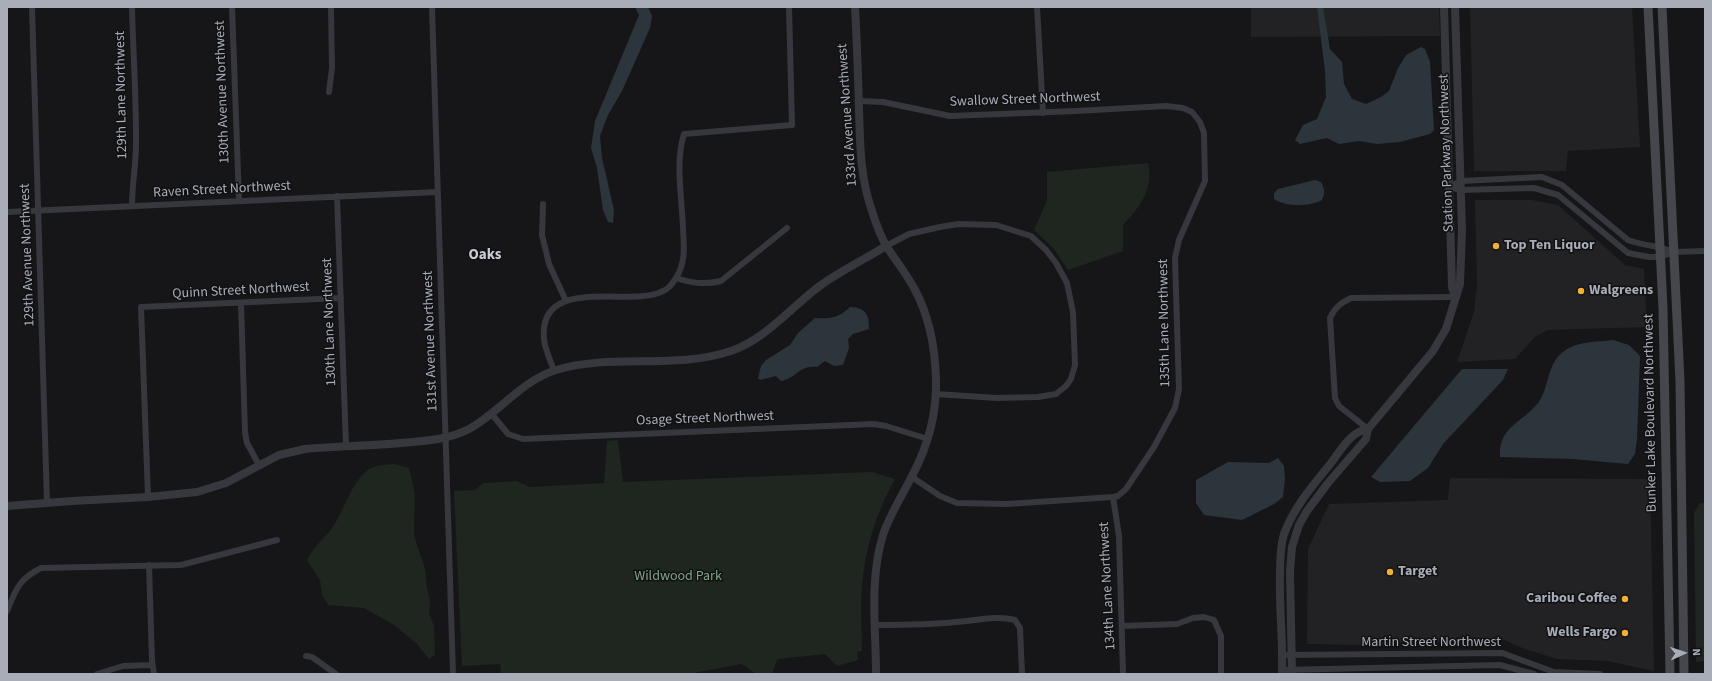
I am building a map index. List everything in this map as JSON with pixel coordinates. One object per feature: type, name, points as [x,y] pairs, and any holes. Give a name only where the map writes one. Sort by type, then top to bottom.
[{"type":"main road","name":"Bunker Lake Boulevard Northwest","points":[[1648,7],[1660,246],[1670,674]]},
{"type":"main road","name":"Bunker Lake Boulevard Northwest","points":[[1662,7],[1680,381],[1684,674]]},
{"type":"street","name":"129th Avenue Northwest","points":[[32,7],[47,503]]},
{"type":"street","name":"129th Lane Northwest","points":[[132,7],[136,136],[136,163],[132,190],[132,206]]},
{"type":"street","name":"130th Avenue Northwest","points":[[232,7],[239,200]]},
{"type":"street","points":[[329,92],[332,68],[331,7]]},
{"type":"street","name":"131st Avenue Northwest","points":[[432,7],[453,674]]},
{"type":"street","points":[[554,371],[546,349],[544,330],[549,315],[559,304],[573,298],[646,296],[661,292],[669,287],[683,266],[684,254],[680,164],[681,142],[684,134],[792,125],[789,7]]},
{"type":"street","name":"133rd Avenue Northwest","points":[[855,7],[863,176],[871,210],[886,246],[914,287],[926,317],[932,339],[935,362],[936,394],[928,439],[912,478],[888,522],[880,547],[875,574],[874,604],[876,674]]},
{"type":"street","points":[[1036,7],[1043,113]]},
{"type":"street","name":"Station Parkway Northwest","points":[[1444,7],[1452,287],[1455,297]]},
{"type":"street","name":"Station Parkway Northwest","points":[[1292,672],[1290,571],[1292,547],[1299,525],[1328,483],[1366,439],[1368,429],[1433,352],[1446,329],[1460,284],[1462,262],[1461,181],[1455,7]]},
{"type":"street","name":"Swallow Street Northwest","points":[[859,101],[883,102],[950,116],[1043,113],[1166,106],[1183,108],[1192,112]]},
{"type":"street","name":"135th Lane Northwest","points":[[1113,497],[1118,496],[1126,489],[1154,447],[1175,408],[1179,389],[1175,258],[1179,240],[1205,181],[1204,133],[1200,122],[1192,112]]},
{"type":"street","points":[[1449,187],[1461,181],[1542,178],[1551,180],[1562,185],[1628,240],[1640,245],[1660,246],[1674,252]]},
{"type":"street","points":[[1449,187],[1461,190],[1534,188],[1558,195],[1628,253],[1644,257],[1660,257],[1674,252],[1705,251]]},
{"type":"street","name":"Raven Street Northwest","points":[[7,212],[239,200],[437,192]]},
{"type":"street","name":"130th Lane Northwest","points":[[337,196],[346,446]]},
{"type":"street","points":[[544,204],[542,235],[548,264],[566,301]]},
{"type":"street","points":[[7,506],[148,497],[197,492],[210,489],[291,451],[411,442],[446,437],[469,429],[531,382],[554,371],[579,365],[701,358],[739,348],[751,342],[766,331],[821,285],[909,234],[958,224],[996,225],[1030,236],[1046,250],[1061,270],[1068,283],[1073,312],[1075,365],[1071,379],[1066,386],[1056,394],[1038,397],[997,398],[936,394]]},
{"type":"street","points":[[676,278],[692,283],[708,284],[721,281],[787,228]]},
{"type":"street","points":[[1368,429],[1339,406],[1335,398],[1330,318],[1333,311],[1339,304],[1352,298],[1455,297]]},
{"type":"street","name":"Quinn Street Northwest","points":[[148,497],[141,307],[341,298]]},
{"type":"street","points":[[241,303],[245,432],[247,443],[259,465]]},
{"type":"street","name":"Osage Street Northwest","points":[[491,413],[508,434],[523,439],[867,424],[886,426],[928,439]]},
{"type":"street","name":"Station Parkway Northwest","points":[[1282,672],[1283,655],[1279,589],[1281,546],[1289,522],[1300,502],[1353,435],[1360,430],[1368,429]]},
{"type":"street","points":[[912,478],[940,496],[956,503],[1007,504],[1113,497]]},
{"type":"street","name":"134th Lane Northwest","points":[[1113,497],[1119,536],[1123,674]]},
{"type":"street","points":[[7,609],[20,582],[31,573],[41,568],[181,565],[277,540]]},
{"type":"street","points":[[149,565],[152,665],[154,674]]},
{"type":"street","points":[[1279,589],[1290,589]]},
{"type":"street","points":[[1122,626],[1177,624],[1193,618],[1204,617],[1214,620],[1221,636],[1222,674]]},
{"type":"street","points":[[875,626],[944,623],[986,618],[1008,618],[1015,620],[1020,628],[1022,674]]},
{"type":"street","name":"Martin Street Northwest","points":[[1283,655],[1502,653],[1542,669],[1554,672],[1600,674]]},
{"type":"street","points":[[306,656],[312,657],[336,674]]},
{"type":"street","points":[[97,674],[123,666],[152,665]]},
{"type":"street","name":"Martin Street Northwest","points":[[1282,672],[1500,665],[1534,674]]},
{"type":"shaded area","points":[[635,7],[647,7],[649,9],[652,16],[650,28],[622,91],[608,115],[600,136],[602,158],[614,210],[613,223],[608,222],[603,210],[597,168],[591,148],[595,121],[639,15]]},
{"type":"shaded area","points":[[1251,7],[1439,7],[1440,36],[1251,37]]},
{"type":"shaded area","points":[[1317,7],[1323,7],[1330,49],[1342,62],[1344,84],[1352,99],[1366,104],[1381,97],[1389,91],[1398,68],[1406,55],[1421,47],[1425,49],[1430,62],[1434,130],[1430,134],[1400,142],[1377,144],[1359,141],[1339,144],[1327,138],[1300,144],[1295,140],[1303,125],[1317,119],[1326,97],[1325,71]]},
{"type":"shaded area","points":[[1470,7],[1632,7],[1640,147],[1568,151],[1566,171],[1474,171]]},
{"type":"shaded area","points":[[1315,180],[1321,182],[1324,189],[1322,200],[1311,204],[1291,205],[1284,204],[1274,199],[1274,193],[1278,189]]},
{"type":"shaded area","points":[[1475,200],[1532,200],[1558,205],[1625,265],[1644,269],[1647,327],[1548,330],[1535,337],[1515,359],[1457,362],[1474,312],[1477,286]]},
{"type":"shaded area","points":[[850,307],[863,310],[866,313],[869,329],[853,334],[848,339],[849,348],[843,365],[834,366],[825,361],[817,367],[805,368],[786,380],[781,381],[776,376],[760,380],[758,378],[761,366],[766,360],[790,345],[798,333],[815,318],[838,316]]},
{"type":"shaded area","points":[[1613,340],[1629,345],[1640,356],[1637,439],[1635,454],[1628,464],[1573,459],[1500,457],[1500,447],[1507,432],[1538,403],[1545,390],[1554,363],[1558,357],[1568,348],[1580,344]]},
{"type":"shaded area","points":[[1462,369],[1508,369],[1503,380],[1443,444],[1428,468],[1410,481],[1380,482],[1371,477]]},
{"type":"shaded area","points":[[1278,458],[1284,466],[1285,479],[1283,497],[1274,504],[1242,520],[1204,515],[1196,503],[1196,480],[1228,462],[1269,463]]},
{"type":"shaded area","points":[[1450,478],[1650,479],[1654,671],[1607,661],[1557,659],[1525,649],[1504,640],[1355,645],[1307,644],[1308,549],[1329,504],[1448,500]]},
{"type":"green space","points":[[1148,163],[1149,181],[1144,197],[1123,225],[1123,251],[1068,270],[1054,249],[1034,230],[1047,200],[1047,172]]},
{"type":"green space","name":"Wildwood Park","points":[[618,440],[623,482],[872,472],[895,479],[882,505],[872,531],[866,558],[861,595],[862,651],[857,652],[858,660],[837,666],[825,654],[779,659],[777,660],[772,674],[756,674],[742,664],[688,674],[501,674],[500,664],[462,666],[454,491],[475,490],[484,483],[517,481],[529,487],[604,483],[607,441]]},
{"type":"green space","points":[[395,464],[409,468],[415,494],[414,536],[425,569],[430,601],[429,613],[434,626],[435,655],[429,659],[416,643],[394,625],[364,608],[328,605],[322,595],[320,580],[307,560],[315,547],[337,521],[352,490],[362,476],[374,467]]},
{"type":"green space","points":[[1705,502],[1705,661],[1696,662],[1694,513],[1699,504]]},
{"type":"place","name":"Top Ten Liquor","points":[[1496,246]]},
{"type":"place","name":"Walgreens","points":[[1581,291]]},
{"type":"place","name":"Target","points":[[1390,572]]},
{"type":"place","name":"Caribou Coffee","points":[[1625,599]]},
{"type":"place","name":"Wells Fargo","points":[[1625,633]]},
{"type":"district","name":"Oaks","points":[[485,256]]}]
